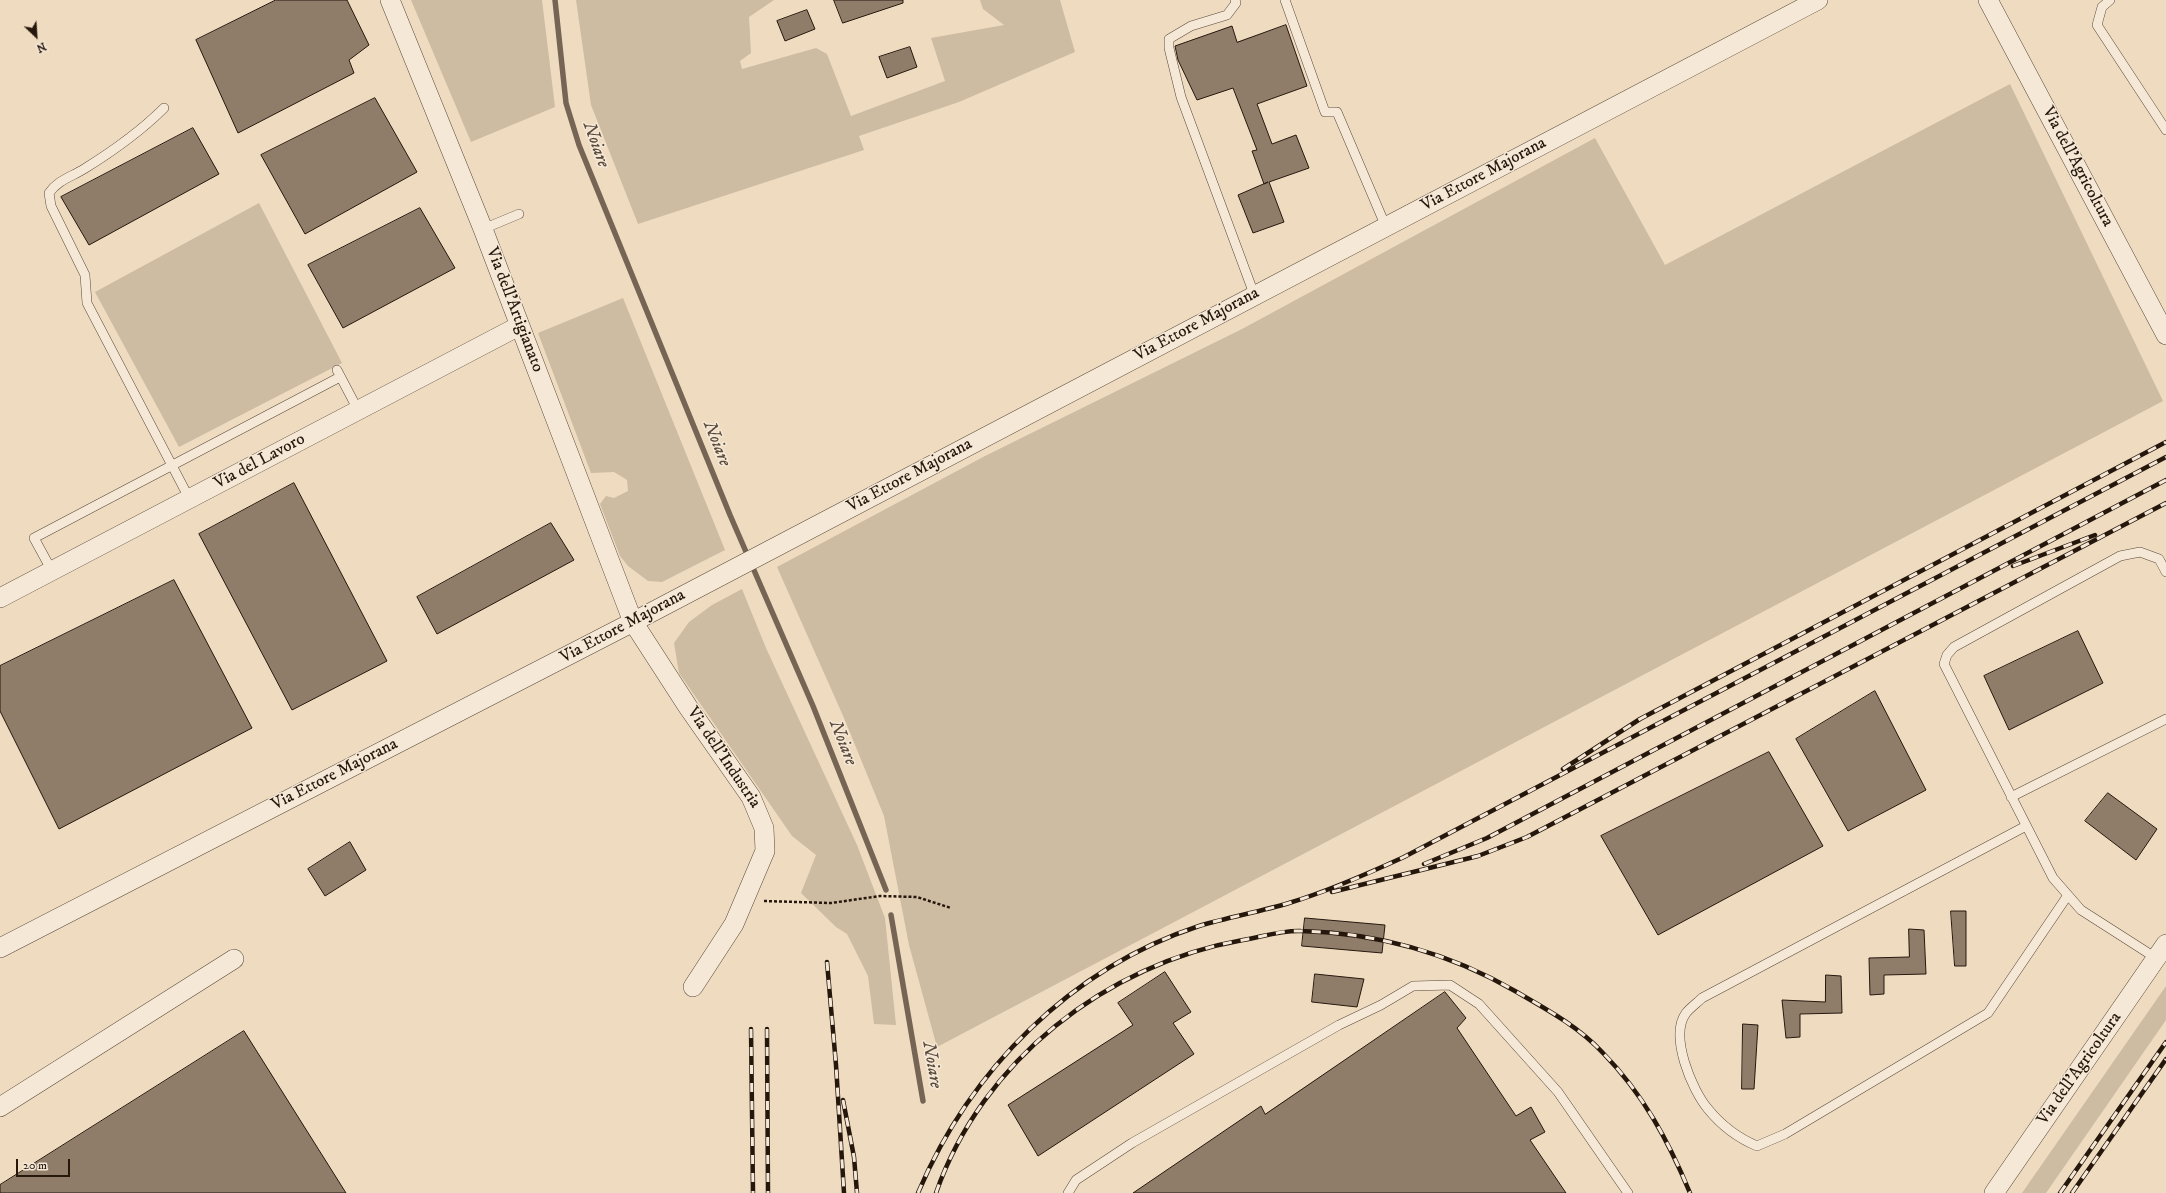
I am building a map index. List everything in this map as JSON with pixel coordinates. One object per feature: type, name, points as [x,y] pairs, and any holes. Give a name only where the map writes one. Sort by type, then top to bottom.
[{"type":"street","name":"Via dell'Artigianato","points":[[390,0],[483,228],[633,622]]},
{"type":"street","name":"Via Ettore Majorana","points":[[0,948],[633,622],[1254,294],[1386,227],[1818,0]]},
{"type":"street","name":"Via dell'Agricoltura","points":[[1988,0],[2166,335]]},
{"type":"street","name":"Via del Lavoro","points":[[0,598],[520,326]]},
{"type":"street","name":"Via dell'Industria","points":[[633,622],[688,707],[752,797],[764,828],[765,851],[734,924],[694,987]]},
{"type":"street","name":"Via dell'Agricoltura","points":[[1994,1193],[2161,951]]},
{"type":"street","points":[[0,1107],[234,959]]},
{"type":"lane","points":[[1235,0],[1236,3],[1227,15],[1191,26],[1169,39],[1169,48],[1181,97],[1254,294]]},
{"type":"lane","points":[[1285,0],[1324,112],[1337,112],[1386,227]]},
{"type":"lane","points":[[2110,0],[2102,7],[2097,25],[2166,130]]},
{"type":"lane","points":[[164,108],[141,131],[83,170],[55,184],[49,193],[51,206],[85,275],[87,303],[189,498]]},
{"type":"lane","points":[[483,228],[519,214]]},
{"type":"lane","points":[[52,571],[34,538],[172,466],[339,374],[358,410]]},
{"type":"lane","points":[[2161,951],[2081,910],[2053,878],[1944,664],[1947,655],[1954,647],[2120,556],[2140,552],[2159,559],[2166,572]]},
{"type":"lane","points":[[2011,797],[2166,719]]},
{"type":"lane","points":[[2026,826],[1702,998],[1686,1014],[1679,1036],[1688,1075],[1708,1109],[1738,1138],[1757,1146],[1785,1134],[1988,1013],[2068,895]]},
{"type":"lane","points":[[1068,1193],[1076,1180],[1132,1143],[1339,1025],[1381,1005],[1413,986],[1450,985],[1479,1004],[1558,1092],[1628,1193]]},
{"type":"path","points":[[745,898],[792,903],[831,903],[880,896],[917,898],[951,908]]},
{"type":"shaded area","points":[[411,0],[542,0],[555,107],[471,142]]},
{"type":"shaded area","points":[[576,0],[774,0],[749,17],[751,53],[740,61],[742,69],[816,48],[827,54],[851,116],[945,81],[931,38],[1004,25],[983,9],[980,0],[1060,0],[1075,52],[959,102],[859,136],[864,150],[638,224],[591,105]]},
{"type":"shaded area","points":[[2010,84],[2163,401],[937,1047],[909,945],[884,816],[844,718],[777,567],[985,456],[1242,329],[1595,138],[1665,265]]},
{"type":"shaded area","points":[[259,203],[342,363],[179,447],[95,292]]},
{"type":"shaded area","points":[[623,298],[725,550],[662,582],[648,581],[628,566],[620,556],[600,504],[606,496],[614,498],[628,491],[627,480],[614,472],[591,473],[538,333]]},
{"type":"shaded area","points":[[742,589],[766,648],[857,845],[885,918],[896,1025],[874,1024],[868,976],[847,934],[836,927],[801,893],[816,855],[792,836],[679,673],[674,643],[689,622],[712,605]]},
{"type":"shaded area","points":[[2166,986],[2166,1020],[2046,1193],[2022,1193]]},
{"type":"building","points":[[276,0],[347,0],[369,45],[349,60],[354,73],[238,133],[196,40]]},
{"type":"building","points":[[834,0],[903,0],[903,3],[843,23]]},
{"type":"building","points":[[807,10],[815,29],[785,41],[777,21]]},
{"type":"building","points":[[1286,25],[1307,86],[1257,104],[1272,144],[1296,135],[1309,168],[1269,182],[1284,222],[1253,233],[1238,195],[1264,184],[1252,151],[1257,150],[1233,88],[1197,100],[1178,60],[1175,46],[1232,26],[1237,42]]},
{"type":"building","points":[[910,47],[917,67],[887,78],[879,57]]},
{"type":"building","points":[[375,98],[417,172],[305,234],[261,155]]},
{"type":"building","points":[[193,128],[219,174],[89,245],[61,197]]},
{"type":"building","points":[[420,208],[455,268],[343,328],[308,265]]},
{"type":"building","points":[[294,483],[387,661],[292,710],[199,534]]},
{"type":"building","points":[[551,523],[574,560],[437,634],[417,597]]},
{"type":"building","points":[[174,580],[252,728],[59,829],[0,711],[0,666]]},
{"type":"building","points":[[2078,631],[2103,683],[2009,730],[1984,676]]},
{"type":"building","points":[[1875,691],[1926,790],[1848,831],[1796,739]]},
{"type":"building","points":[[1769,752],[1823,846],[1658,935],[1601,836]]},
{"type":"building","points":[[2108,793],[2157,829],[2136,860],[2085,821]]},
{"type":"building","points":[[350,842],[366,870],[325,896],[308,869]]},
{"type":"building","points":[[1951,911],[1966,911],[1966,966],[1955,966]]},
{"type":"building","points":[[1305,918],[1385,925],[1382,953],[1302,946]]},
{"type":"building","points":[[1909,929],[1924,930],[1926,974],[1884,975],[1884,994],[1870,995],[1869,958],[1909,957]]},
{"type":"building","points":[[1165,972],[1191,1012],[1173,1023],[1194,1054],[1038,1156],[1008,1105],[1133,1025],[1118,1003]]},
{"type":"building","points":[[1315,974],[1364,979],[1357,1007],[1312,1002]]},
{"type":"building","points":[[1826,975],[1841,976],[1842,1013],[1800,1014],[1800,1037],[1786,1038],[1782,1000],[1825,1002]]},
{"type":"building","points":[[1445,992],[1466,1018],[1457,1028],[1516,1116],[1531,1107],[1545,1132],[1530,1140],[1566,1193],[1133,1193],[1261,1106],[1265,1114]]},
{"type":"building","points":[[1743,1024],[1758,1025],[1754,1089],[1742,1089]]},
{"type":"building","points":[[244,1031],[346,1193],[0,1193],[0,1185]]},
{"type":"waterway","name":"Noiare","points":[[555,0],[566,103],[579,145],[730,515],[813,706],[886,890]]},
{"type":"waterway","name":"Noiare","points":[[891,915],[923,1101]]},
{"type":"railway","points":[[1563,769],[1640,719],[2166,442]]},
{"type":"railway","points":[[918,1193],[940,1148],[966,1105],[996,1066],[1030,1029],[1068,997],[1108,968],[1152,944],[1199,926],[1278,906],[1319,893],[1404,857],[2166,457]]},
{"type":"railway","points":[[1424,864],[1487,838],[2166,480]]},
{"type":"railway","points":[[1332,892],[1478,856],[1527,837],[2166,503]]},
{"type":"railway","points":[[2013,566],[2095,535]]},
{"type":"railway","points":[[936,1193],[957,1145],[984,1101],[1017,1061],[1055,1026],[1098,996],[1144,971],[1192,952],[1243,940],[1294,931],[1357,936],[1385,941],[1438,956],[1464,966],[1515,991],[1572,1026],[1603,1053],[1642,1101],[1673,1155],[1690,1193]]},
{"type":"railway","points":[[827,962],[836,1065],[844,1193]]},
{"type":"railway","points":[[751,1029],[753,1193]]},
{"type":"railway","points":[[767,1029],[768,1193]]},
{"type":"railway","points":[[2060,1193],[2166,1042]]},
{"type":"railway","points":[[2072,1193],[2166,1059]]},
{"type":"railway","points":[[843,1100],[854,1157],[857,1193]]}]
